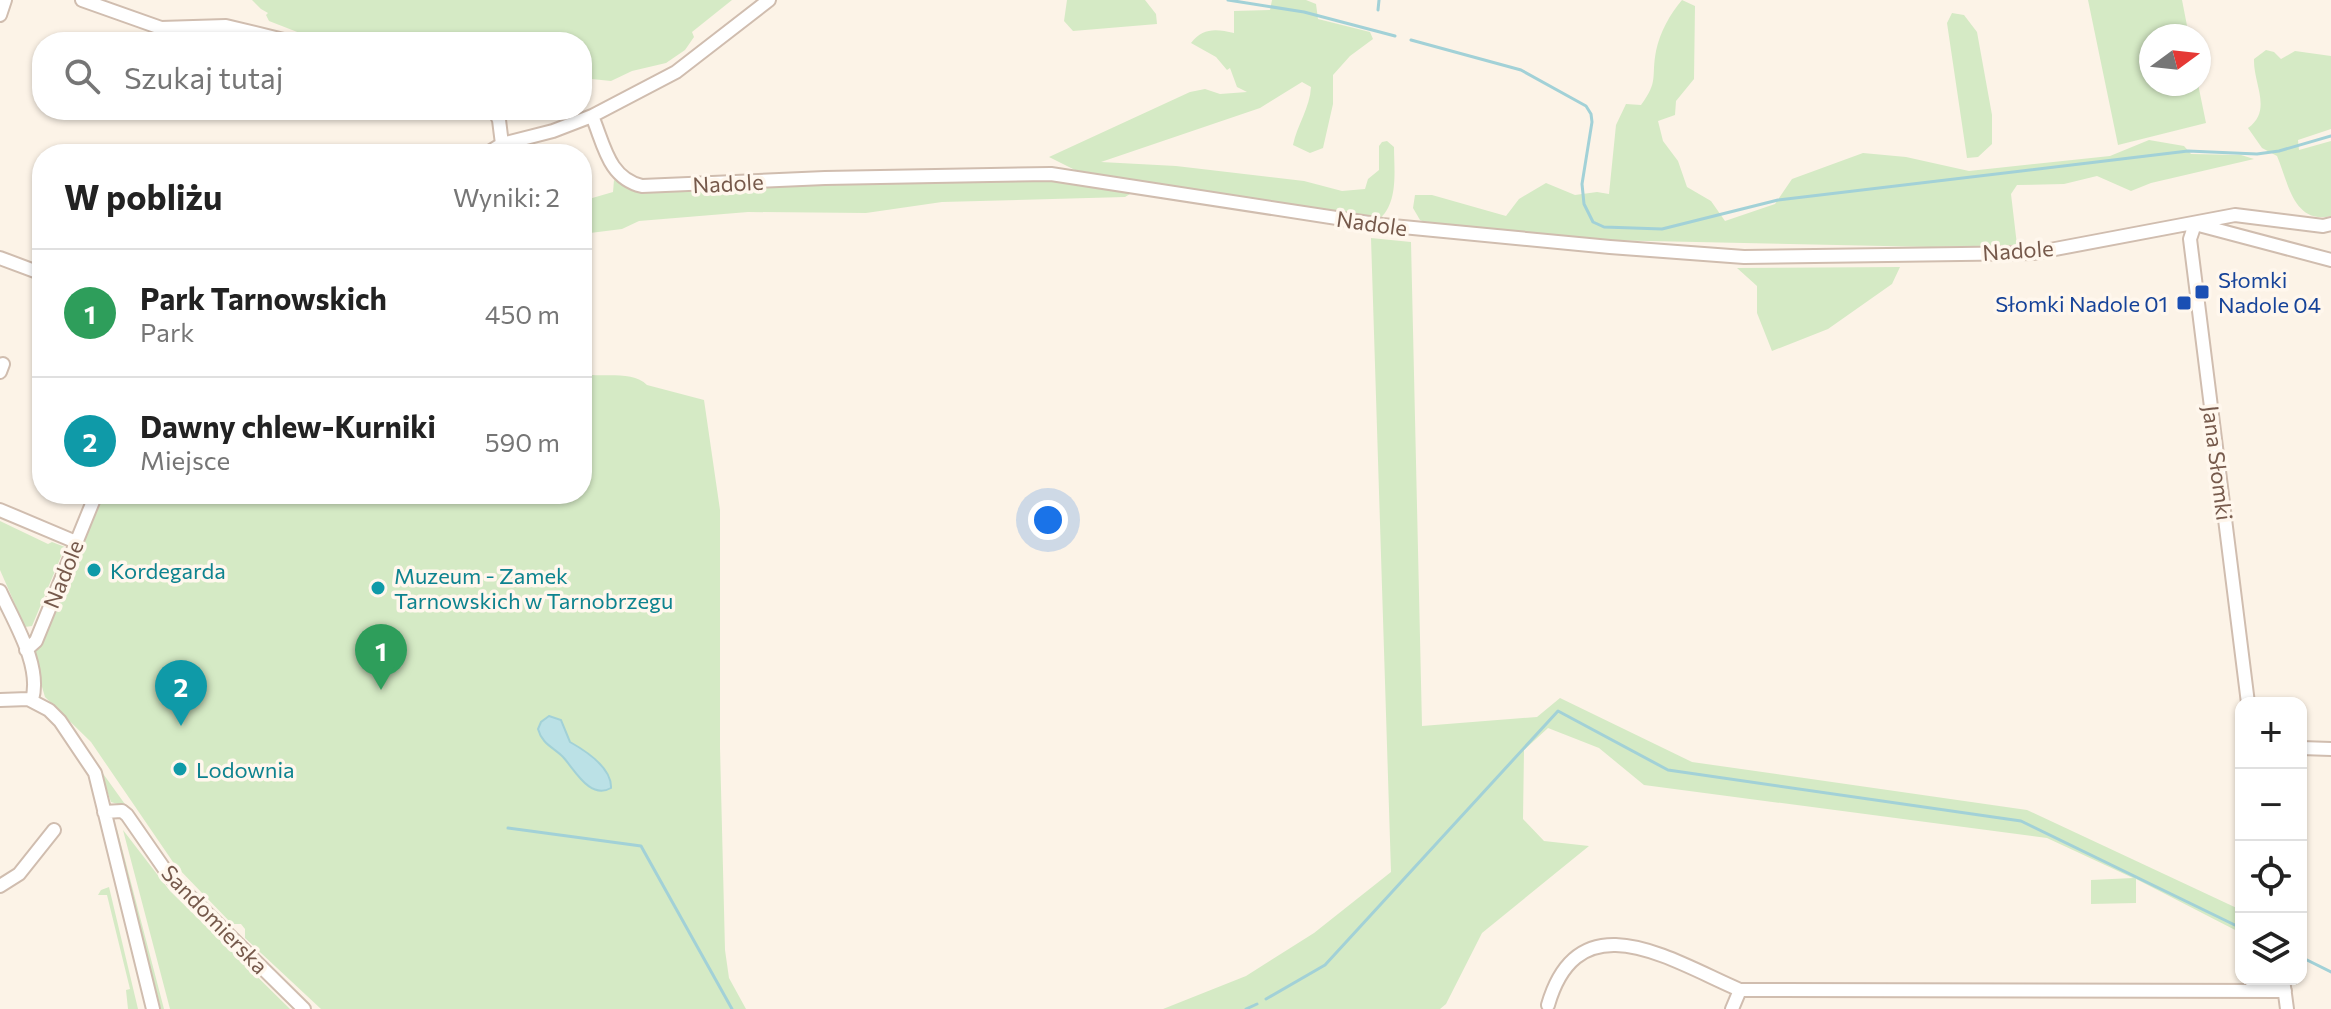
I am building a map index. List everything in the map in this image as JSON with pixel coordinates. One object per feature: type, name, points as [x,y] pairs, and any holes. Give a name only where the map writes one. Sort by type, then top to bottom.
[{"type":"street","points":[[0,15],[5,0]]},
{"type":"street","points":[[82,0],[105,4],[161,28],[226,26],[251,32]]},
{"type":"street","points":[[592,116],[676,72],[769,0]]},
{"type":"street","name":"Nadole","points":[[592,116],[615,170],[621,178],[642,186],[825,178],[1051,174],[1395,226],[1744,257],[2034,253],[2235,215],[2323,226],[2331,224]]},
{"type":"street","points":[[499,120],[502,144],[582,120]]},
{"type":"street","points":[[2195,224],[2331,260]]},
{"type":"street","name":"Jana Słomki","points":[[2195,224],[2190,239],[2247,697]]},
{"type":"street","points":[[0,258],[32,270]]},
{"type":"street","name":"Nadole","points":[[26,650],[36,641],[92,504]]},
{"type":"street","points":[[0,510],[76,542]]},
{"type":"street","points":[[0,591],[26,650],[35,686],[32,700]]},
{"type":"street","points":[[0,700],[32,700],[42,704],[60,721],[95,773],[153,1009]]},
{"type":"street","points":[[2307,748],[2331,749]]},
{"type":"street","name":"Sandomierska","points":[[104,812],[122,811],[127,815],[170,877],[304,1009]]},
{"type":"street","points":[[0,886],[19,874],[54,830]]},
{"type":"street","points":[[1548,1005],[1554,984],[1564,967],[1601,944],[1622,944],[1646,950],[1740,990],[2284,985],[2287,1009]]},
{"type":"street","points":[[1732,1009],[1740,990]]},
{"type":"green space","points":[[252,0],[732,0],[692,32],[694,37],[685,50],[666,63],[632,71],[611,81],[592,79],[592,32],[297,32],[269,21],[268,13]]},
{"type":"green space","points":[[1067,0],[1145,0],[1156,14],[1157,24],[1073,31],[1064,21]]},
{"type":"green space","points":[[1272,0],[1306,0],[1316,4],[1318,19],[1370,32],[1373,39],[1350,56],[1333,75],[1333,104],[1323,148],[1310,153],[1293,145],[1310,95],[1311,87],[1302,82],[1260,108],[1101,162],[1176,166],[1304,181],[1342,191],[1365,189],[1368,179],[1379,170],[1379,146],[1387,141],[1394,147],[1394,186],[1389,205],[1378,220],[1075,170],[1049,157],[1190,92],[1205,89],[1220,94],[1247,92],[1237,87],[1230,68],[1227,70],[1216,57],[1191,43],[1200,34],[1211,30],[1234,33],[1234,11],[1270,10]]},
{"type":"green space","points":[[1682,0],[1695,6],[1694,79],[1676,101],[1675,115],[1658,121],[1663,141],[1678,161],[1687,187],[1711,201],[1725,221],[1775,204],[1792,179],[1863,153],[1906,157],[1969,171],[2110,156],[2149,140],[2184,146],[2191,154],[2241,155],[2254,159],[2151,183],[2131,191],[2097,176],[2064,184],[2017,185],[2011,194],[2017,245],[1931,247],[1600,240],[1437,227],[1420,220],[1413,208],[1415,195],[1432,195],[1506,216],[1519,199],[1546,183],[1575,195],[1609,194],[1616,125],[1626,104],[1641,105],[1650,90],[1660,37]]},
{"type":"green space","points":[[2088,0],[2182,0],[2187,24],[2139,24],[2139,96],[2200,96],[2206,123],[2118,145]]},
{"type":"green space","points":[[1952,13],[1964,15],[1977,32],[1992,115],[1992,144],[1978,157],[1967,158],[1947,23]]},
{"type":"green space","points":[[2266,50],[2274,52],[2281,59],[2295,51],[2331,56],[2331,129],[2298,140],[2299,150],[2331,141],[2331,216],[2318,217],[2300,208],[2277,156],[2262,148],[2248,128],[2255,121],[2261,105],[2254,59]]},
{"type":"green space","points":[[1033,177],[1123,190],[1130,194],[1125,197],[942,202],[866,213],[748,212],[639,221],[622,229],[592,233],[592,198],[613,192],[614,180],[632,188],[960,182]]},
{"type":"green space","points":[[1371,238],[1411,242],[1422,726],[1537,717],[1560,698],[1692,762],[2027,810],[2235,907],[2235,930],[2136,879],[2136,903],[2091,904],[2091,880],[2133,878],[2047,838],[1644,785],[1599,748],[1548,728],[1524,750],[1523,819],[1544,841],[1589,846],[1482,933],[1446,1004],[1440,1009],[1163,1009],[1246,976],[1314,933],[1391,872]]},
{"type":"green space","points":[[1900,267],[1892,284],[1828,329],[1772,351],[1757,313],[1757,286],[1737,268]]},
{"type":"green space","points":[[592,375],[629,376],[647,385],[704,400],[720,510],[720,748],[725,950],[729,978],[746,1009],[321,1009],[245,938],[245,929],[241,924],[232,924],[175,865],[91,742],[45,697],[31,650],[97,504],[592,504]]},
{"type":"green space","points":[[0,521],[48,544],[52,542],[65,547],[32,626],[25,627],[0,570]]},
{"type":"green space","points":[[99,768],[127,807],[111,802]]},
{"type":"green space","points":[[114,828],[117,829],[164,1009],[161,1009]]},
{"type":"green space","points":[[123,830],[170,891],[290,1009],[170,1009]]},
{"type":"green space","points":[[109,887],[138,1009],[128,1009],[126,990],[130,989],[107,895],[98,895]]},
{"type":"water","points":[[549,716],[561,720],[570,742],[603,767],[611,788],[603,791],[590,787],[545,742],[538,729]]},
{"type":"waterway","points":[[1228,0],[1304,12],[1395,36]]},
{"type":"waterway","points":[[1378,10],[1379,0]]},
{"type":"waterway","points":[[1411,40],[1521,70],[1586,106],[1592,122],[1582,184],[1584,204],[1593,222],[1604,227],[1662,229],[1778,200],[2188,151],[2257,154],[2331,136]]},
{"type":"waterway","points":[[1266,999],[1325,965],[1558,711],[1668,770],[2021,821],[2235,925]]},
{"type":"waterway","points":[[508,828],[641,846],[732,1009]]},
{"type":"waterway","points":[[2307,960],[2331,972]]},
{"type":"waterway","points":[[1246,1009],[1257,1004]]},
{"type":"place","name":"Słomki Nadole 04","points":[[2202,292]]},
{"type":"place","name":"Słomki Nadole 01","points":[[2184,303]]},
{"type":"place","name":"Kordegarda","points":[[94,570]]},
{"type":"place","name":"Muzeum - Zamek Tarnowskich w Tarnobrzegu","points":[[378,588]]},
{"type":"place","name":"Park Tarnowskich","points":[[381,690]]},
{"type":"place","name":"Dawny chlew-Kurniki","points":[[181,726]]},
{"type":"place","name":"Lodownia","points":[[180,769]]}]
